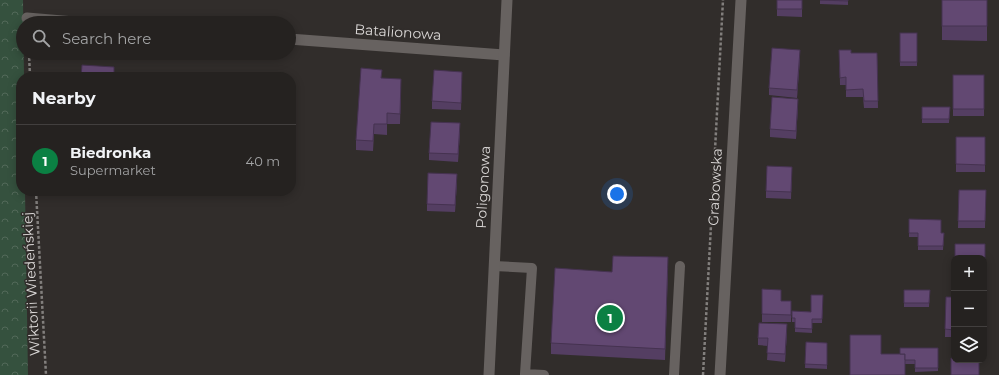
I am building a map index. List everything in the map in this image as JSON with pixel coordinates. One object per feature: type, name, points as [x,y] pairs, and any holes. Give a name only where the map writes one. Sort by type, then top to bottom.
[{"type":"street","name":"Poligonowa","points":[[489,375],[506,0]]},
{"type":"street","name":"Grabowska","points":[[720,375],[741,0]]},
{"type":"street","name":"Batalionowa","points":[[296,40],[504,55]]},
{"type":"lane","points":[[494,266],[532,268],[525,374],[544,375]]},
{"type":"lane","points":[[674,375],[680,266]]},
{"type":"path","points":[[703,375],[724,0]]},
{"type":"path","points":[[29,60],[30,72]]},
{"type":"path","name":"Wiktorii Wiedeńskiej","points":[[36,196],[46,375]]},
{"type":"green space","points":[[0,0],[23,0],[23,16],[16,16],[16,60],[24,60],[24,72],[16,72],[16,196],[25,196],[28,375],[0,375]]},
{"type":"building","points":[[777,0],[802,0],[802,9],[777,9]]},
{"type":"building","points":[[820,0],[848,0],[848,1]]},
{"type":"building","points":[[942,0],[987,0],[987,26],[942,26]]},
{"type":"building","points":[[900,33],[917,33],[917,62],[900,62]]},
{"type":"building","points":[[772,48],[800,50],[797,90],[769,88]]},
{"type":"building","points":[[839,50],[851,50],[851,53],[877,53],[878,101],[864,101],[863,89],[846,90],[846,77],[840,78]]},
{"type":"building","points":[[82,65],[114,67],[114,72],[81,72]]},
{"type":"building","points":[[361,68],[382,70],[381,78],[401,79],[400,114],[387,113],[387,124],[374,124],[373,141],[356,140]]},
{"type":"building","points":[[434,70],[462,72],[461,103],[432,101]]},
{"type":"building","points":[[953,75],[984,75],[984,109],[953,109]]},
{"type":"building","points":[[772,97],[798,99],[796,131],[770,129]]},
{"type":"building","points":[[922,107],[950,107],[949,119],[922,119]]},
{"type":"building","points":[[431,122],[460,123],[458,154],[429,153]]},
{"type":"building","points":[[956,137],[985,137],[985,165],[956,164]]},
{"type":"building","points":[[767,166],[792,167],[791,192],[766,191]]},
{"type":"building","points":[[428,173],[457,174],[455,205],[427,204]]},
{"type":"building","points":[[959,190],[986,190],[985,221],[958,221]]},
{"type":"building","points":[[909,219],[941,220],[941,233],[944,233],[943,246],[918,246],[918,233],[909,233]]},
{"type":"building","points":[[955,244],[985,244],[985,255],[955,255]]},
{"type":"building","points":[[613,256],[668,257],[665,349],[551,343],[555,268],[612,272]]},
{"type":"building","points":[[762,289],[781,290],[781,301],[791,301],[791,315],[762,314]]},
{"type":"building","points":[[904,290],[930,290],[929,303],[904,303]]},
{"type":"building","points":[[811,295],[823,295],[822,319],[812,319],[812,329],[795,328],[795,318],[792,318],[792,311],[811,312]]},
{"type":"building","points":[[946,297],[951,297],[951,330],[945,329]]},
{"type":"building","points":[[759,323],[787,324],[785,354],[767,353],[768,338],[758,338]]},
{"type":"building","points":[[850,335],[881,335],[881,354],[905,354],[905,375],[850,375]]},
{"type":"building","points":[[806,342],[827,343],[827,365],[805,364]]},
{"type":"building","points":[[900,348],[938,348],[938,368],[915,368],[915,360],[905,360],[905,354],[900,354]]},
{"type":"building","points":[[951,363],[979,363],[979,375],[951,375]]},
{"type":"place","name":"Biedronka","points":[[610,318]]}]
